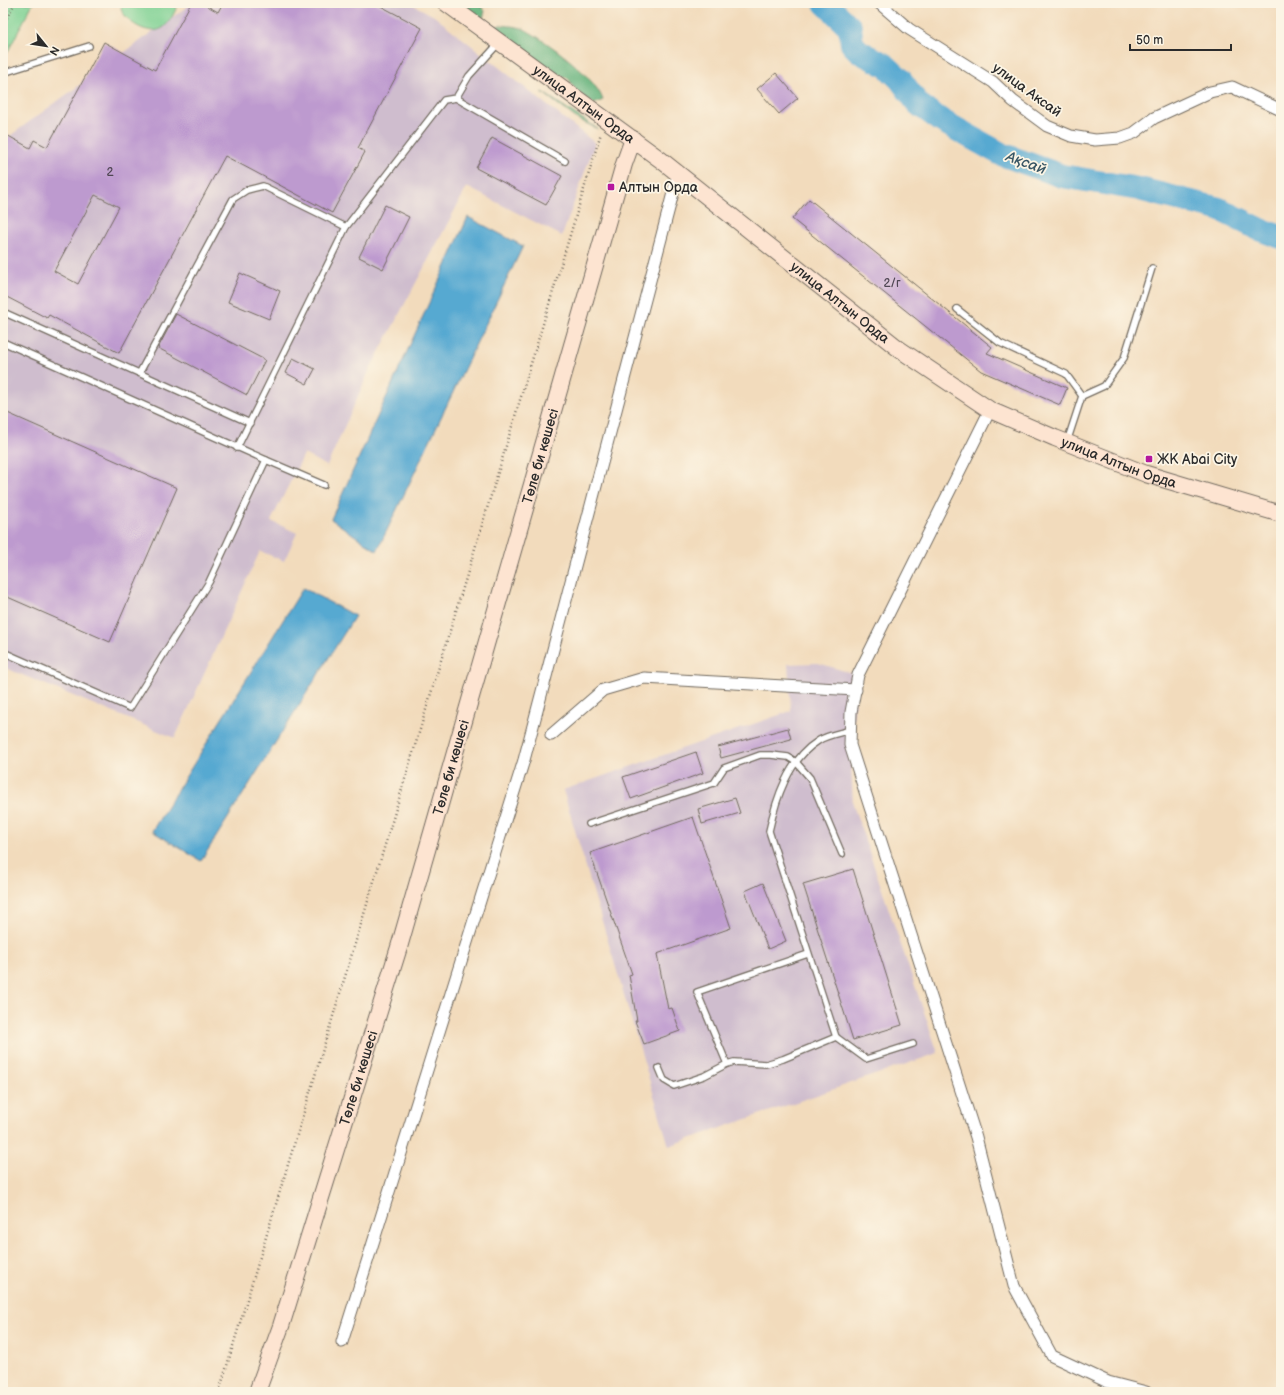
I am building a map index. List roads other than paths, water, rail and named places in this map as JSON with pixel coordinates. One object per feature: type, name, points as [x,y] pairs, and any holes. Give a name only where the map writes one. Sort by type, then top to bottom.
[{"type":"main road","name":"улица Алтын Орда","points":[[446,3],[633,139],[899,349],[990,410],[1066,443],[1146,474],[1281,514]]},
{"type":"main road","name":"Төле би көшесі","points":[[257,1392],[281,1326],[400,944],[624,164],[633,139]]},
{"type":"street","name":"улица Аксай","points":[[879,3],[909,28],[993,82],[1013,101],[1047,126],[1071,136],[1096,140],[1120,138],[1134,133],[1154,118],[1210,92],[1232,87],[1281,110]]},
{"type":"street","points":[[342,1342],[524,760],[678,174]]},
{"type":"street","points":[[990,410],[858,675],[851,712],[850,745],[976,1137],[1014,1286],[1052,1356],[1108,1382],[1146,1392]]},
{"type":"street","points":[[551,735],[603,690],[644,678],[856,690]]},
{"type":"lane","points":[[456,98],[469,76],[500,42]]},
{"type":"lane","points":[[3,72],[89,46]]},
{"type":"lane","points":[[237,448],[346,227],[444,100],[456,98],[565,161]]},
{"type":"lane","points":[[140,372],[233,198],[247,190],[263,186],[346,227]]},
{"type":"lane","points":[[1066,443],[1082,396],[1104,386],[1124,358],[1152,268]]},
{"type":"lane","points":[[957,309],[1000,343],[1066,374],[1082,396]]},
{"type":"lane","points":[[3,312],[140,372],[250,423]]},
{"type":"lane","points":[[3,342],[237,448],[324,485]]},
{"type":"lane","points":[[3,652],[130,708],[209,582],[266,460]]},
{"type":"lane","points":[[850,730],[818,740],[796,762],[776,800],[769,832],[836,1037],[866,1059],[913,1044]]},
{"type":"lane","points":[[589,824],[714,783],[724,768],[760,755],[771,754],[788,757],[796,762],[810,778],[842,854]]},
{"type":"lane","points":[[727,1064],[697,992],[808,954]]},
{"type":"lane","points":[[659,1068],[664,1080],[674,1086],[704,1076],[734,1062],[766,1064],[783,1060],[836,1037]]},
{"type":"water","points":[[468,217],[523,246],[377,551],[331,519]]},
{"type":"water","points":[[303,588],[355,616],[201,861],[152,831]]},
{"type":"waterway","name":"Ақсай","points":[[825,3],[850,27],[852,44],[860,52],[885,65],[900,79],[918,104],[942,121],[1001,154],[1062,176],[1139,189],[1219,209],[1261,230],[1281,237]]},
{"type":"place","name":"Алтын Орда","points":[[611,187]]},
{"type":"place","name":"ЖК Abai City","points":[[1149,459]]}]
